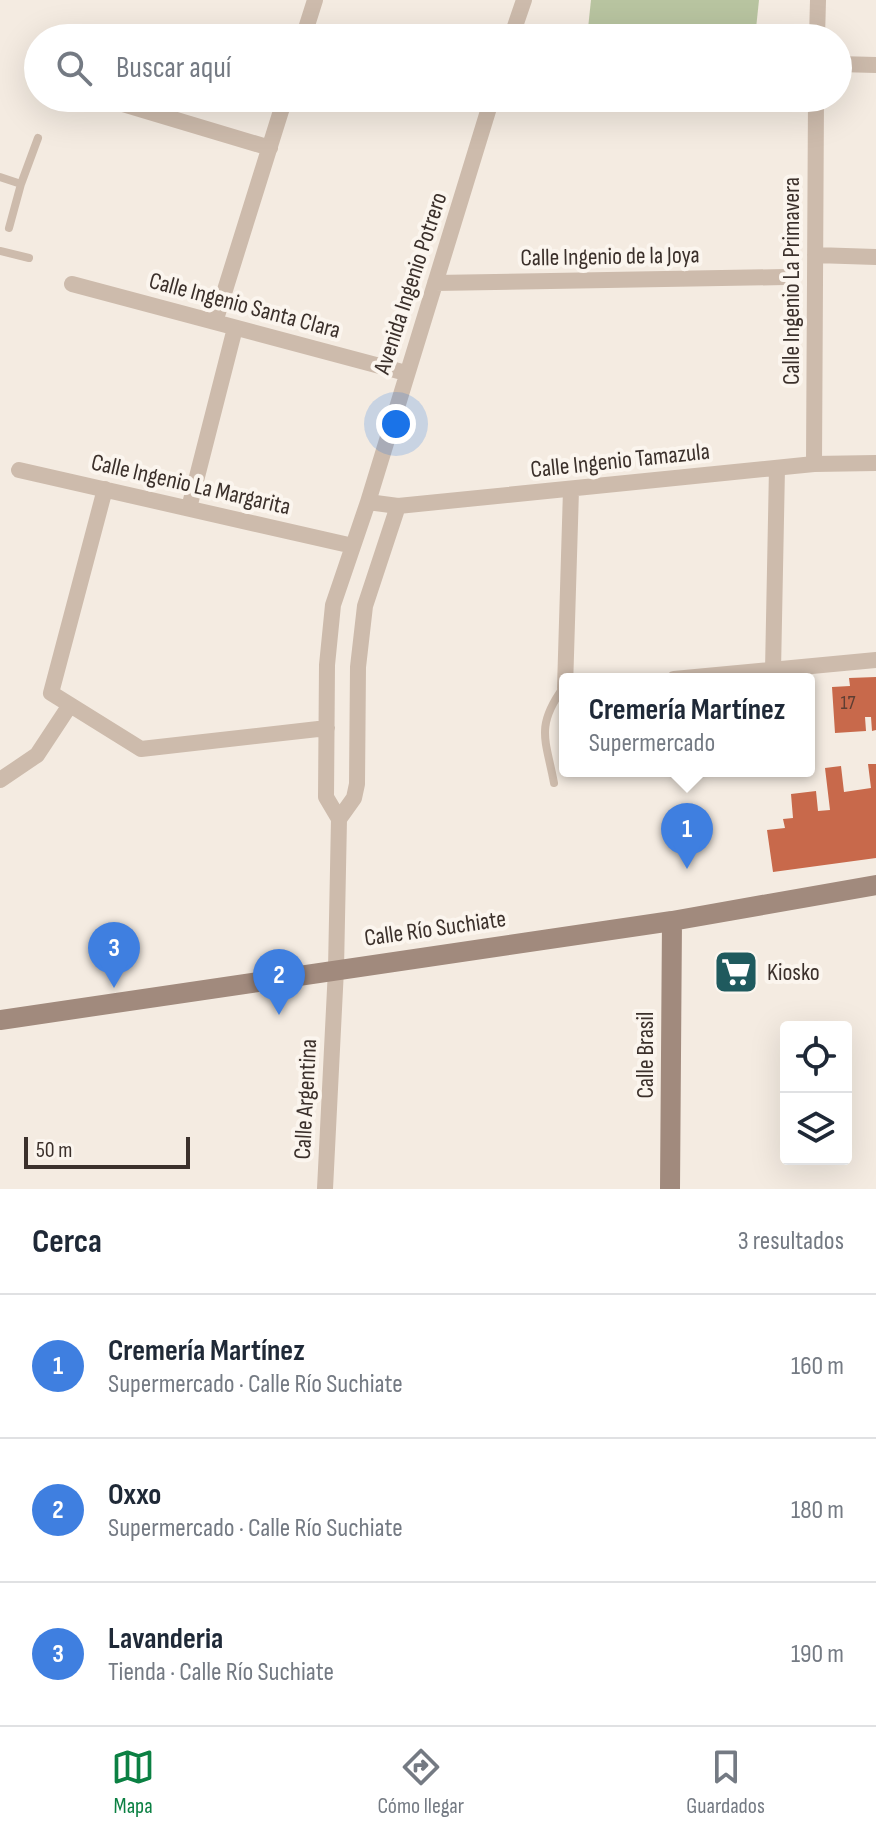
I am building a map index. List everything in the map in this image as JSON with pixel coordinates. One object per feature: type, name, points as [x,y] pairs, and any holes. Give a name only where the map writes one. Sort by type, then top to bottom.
[{"type":"main road","name":"Calle Río Suchiate","points":[[0,1020],[672,921],[876,885]]},
{"type":"main road","name":"Calle Brasil","points":[[670,1189],[672,921]]},
{"type":"street","points":[[307,24],[315,0]]},
{"type":"street","points":[[516,24],[524,0]]},
{"type":"street","points":[[817,24],[818,0]]},
{"type":"street","points":[[852,64],[876,65]]},
{"type":"street","points":[[150,112],[270,148]]},
{"type":"street","points":[[215,322],[281,112]]},
{"type":"street","name":"Avenida Ingenio Potrero","points":[[339,819],[326,797],[333,605],[368,502],[488,112]]},
{"type":"street","name":"Calle Ingenio La Primavera","points":[[814,464],[816,112]]},
{"type":"street","points":[[815,255],[876,257]]},
{"type":"street","name":"Calle Ingenio de la Joya","points":[[435,283],[785,277]]},
{"type":"street","name":"Calle Ingenio Santa Clara","points":[[72,284],[406,373]]},
{"type":"street","points":[[189,508],[235,328]]},
{"type":"street","name":"Calle Ingenio Tamazula","points":[[368,502],[398,506],[814,464],[876,463]]},
{"type":"street","points":[[773,671],[777,468]]},
{"type":"street","name":"Calle Ingenio La Margarita","points":[[19,470],[353,546]]},
{"type":"street","points":[[105,489],[51,693],[141,749],[327,728]]},
{"type":"street","points":[[565,673],[571,490]]},
{"type":"street","points":[[339,819],[354,798],[357,784],[358,667],[365,606],[398,506]]},
{"type":"street","points":[[748,673],[876,660]]},
{"type":"street","points":[[0,780],[37,755],[70,705]]},
{"type":"street","name":"Calle Argentina","points":[[325,1189],[336,969],[339,819]]},
{"type":"lane","points":[[9,228],[38,138]]},
{"type":"lane","points":[[0,177],[21,184]]},
{"type":"lane","points":[[0,251],[29,258]]},
{"type":"lane","points":[[554,783],[543,727],[547,710],[559,694]]},
{"type":"green space","points":[[591,0],[759,0],[756,24],[588,24]]},
{"type":"building","points":[[876,677],[876,730],[872,731],[871,717],[865,717],[866,731],[835,733],[832,687],[850,686],[849,678]]},
{"type":"building","points":[[868,764],[876,764],[876,858],[773,872],[767,830],[785,828],[783,819],[793,818],[791,794],[816,791],[818,811],[830,810],[825,768],[841,766],[844,792],[871,788]]},
{"type":"place","name":"Cremería Martínez","points":[[687,869]]},
{"type":"place","name":"Kiosko","points":[[736,972]]},
{"type":"place","name":"Lavanderia","points":[[114,988]]},
{"type":"place","name":"Oxxo","points":[[279,1015]]}]
